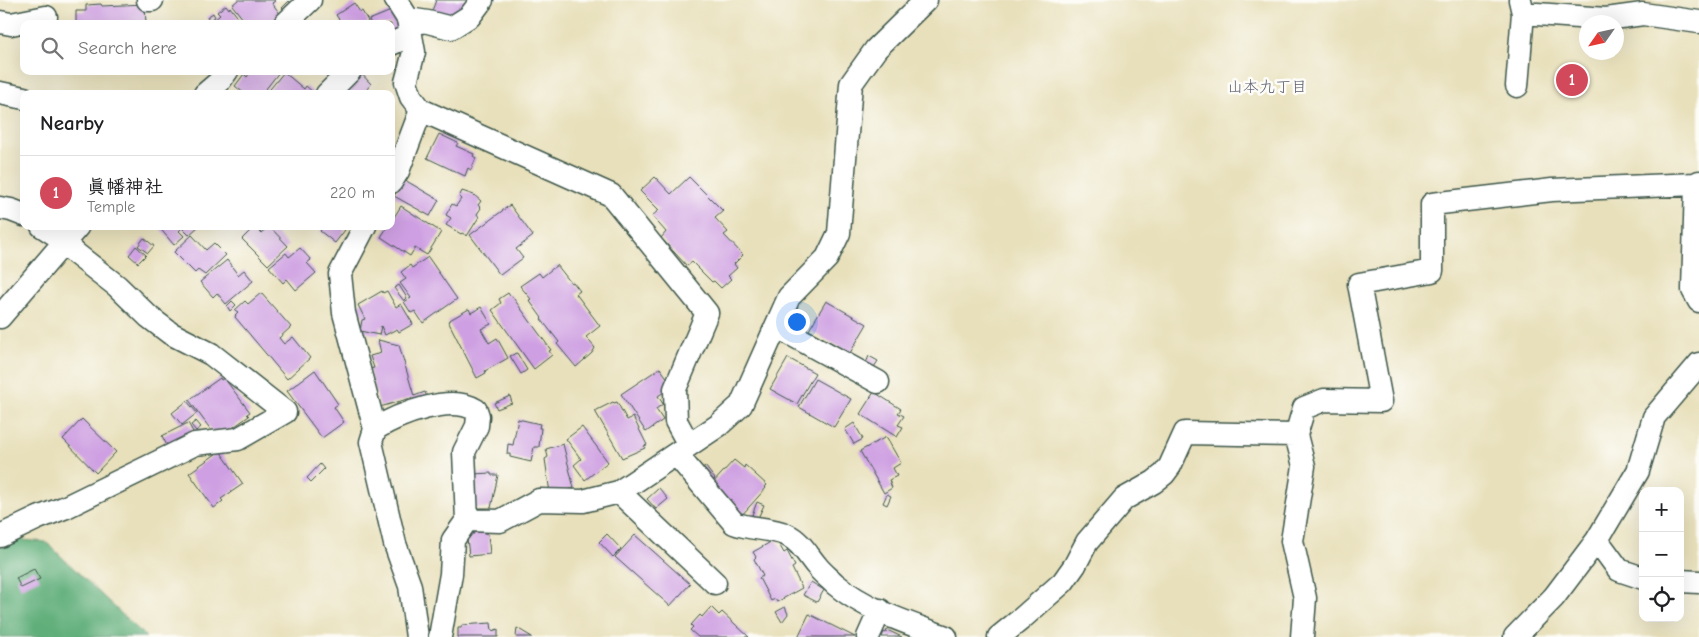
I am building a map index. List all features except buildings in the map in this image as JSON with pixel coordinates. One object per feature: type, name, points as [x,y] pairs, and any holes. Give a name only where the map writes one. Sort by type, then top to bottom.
[{"type":"street","points":[[289,20],[310,0]]},
{"type":"street","points":[[396,0],[403,33],[414,52],[406,82],[411,97],[421,110],[611,195],[707,313],[675,389],[676,421],[682,450],[734,523],[743,527],[761,528],[787,535],[803,548],[817,567],[853,598],[946,637]]},
{"type":"street","points":[[403,33],[428,22],[450,28],[470,16],[482,0]]},
{"type":"street","points":[[467,520],[500,522],[539,500],[582,501],[619,492],[719,425],[741,404],[790,297],[827,258],[838,233],[851,84],[876,49],[926,0]]},
{"type":"street","points":[[1517,86],[1522,7],[1606,19],[1643,14],[1699,22]]},
{"type":"street","points":[[31,20],[46,17]]},
{"type":"street","points":[[0,22],[10,24],[20,22]]},
{"type":"street","points":[[210,90],[224,75]]},
{"type":"street","points":[[331,90],[346,75]]},
{"type":"street","points":[[0,93],[20,97]]},
{"type":"street","points":[[395,176],[421,110]]},
{"type":"street","points":[[1302,637],[1305,598],[1292,541],[1304,466],[1296,435],[1304,408],[1324,400],[1381,401],[1360,284],[1432,271],[1432,204],[1552,190],[1697,183],[1693,290],[1699,301]]},
{"type":"street","points":[[0,208],[20,213]]},
{"type":"street","points":[[56,230],[71,234]]},
{"type":"street","points":[[364,230],[340,274],[344,314],[375,429],[371,442],[394,544],[410,586],[417,637]]},
{"type":"street","points":[[0,317],[71,234]]},
{"type":"street","points":[[0,536],[66,507],[195,444],[238,439],[285,412],[211,354],[170,333],[149,317],[117,286],[76,254],[71,234]]},
{"type":"street","points":[[776,326],[878,382]]},
{"type":"street","points":[[1515,637],[1554,597],[1597,540],[1638,471],[1654,417],[1699,364]]},
{"type":"street","points":[[375,429],[413,412],[442,404],[469,406],[476,410],[478,416],[477,426],[464,452],[467,520],[453,540],[451,574],[440,637]]},
{"type":"street","points":[[999,637],[1063,582],[1075,565],[1087,542],[1124,499],[1164,474],[1170,466],[1185,433],[1296,435]]},
{"type":"street","points":[[619,492],[715,583]]},
{"type":"street","points":[[1597,540],[1619,570],[1640,577]]},
{"type":"street","points":[[1684,581],[1699,582]]},
{"type":"street","points":[[868,637],[880,610]]},
{"type":"green space","points":[[0,538],[46,542],[146,637],[0,637]]},
{"type":"place","name":"眞幡神社","points":[[1572,80]]},
{"type":"district","name":"山本九丁目","points":[[1267,86]]}]
